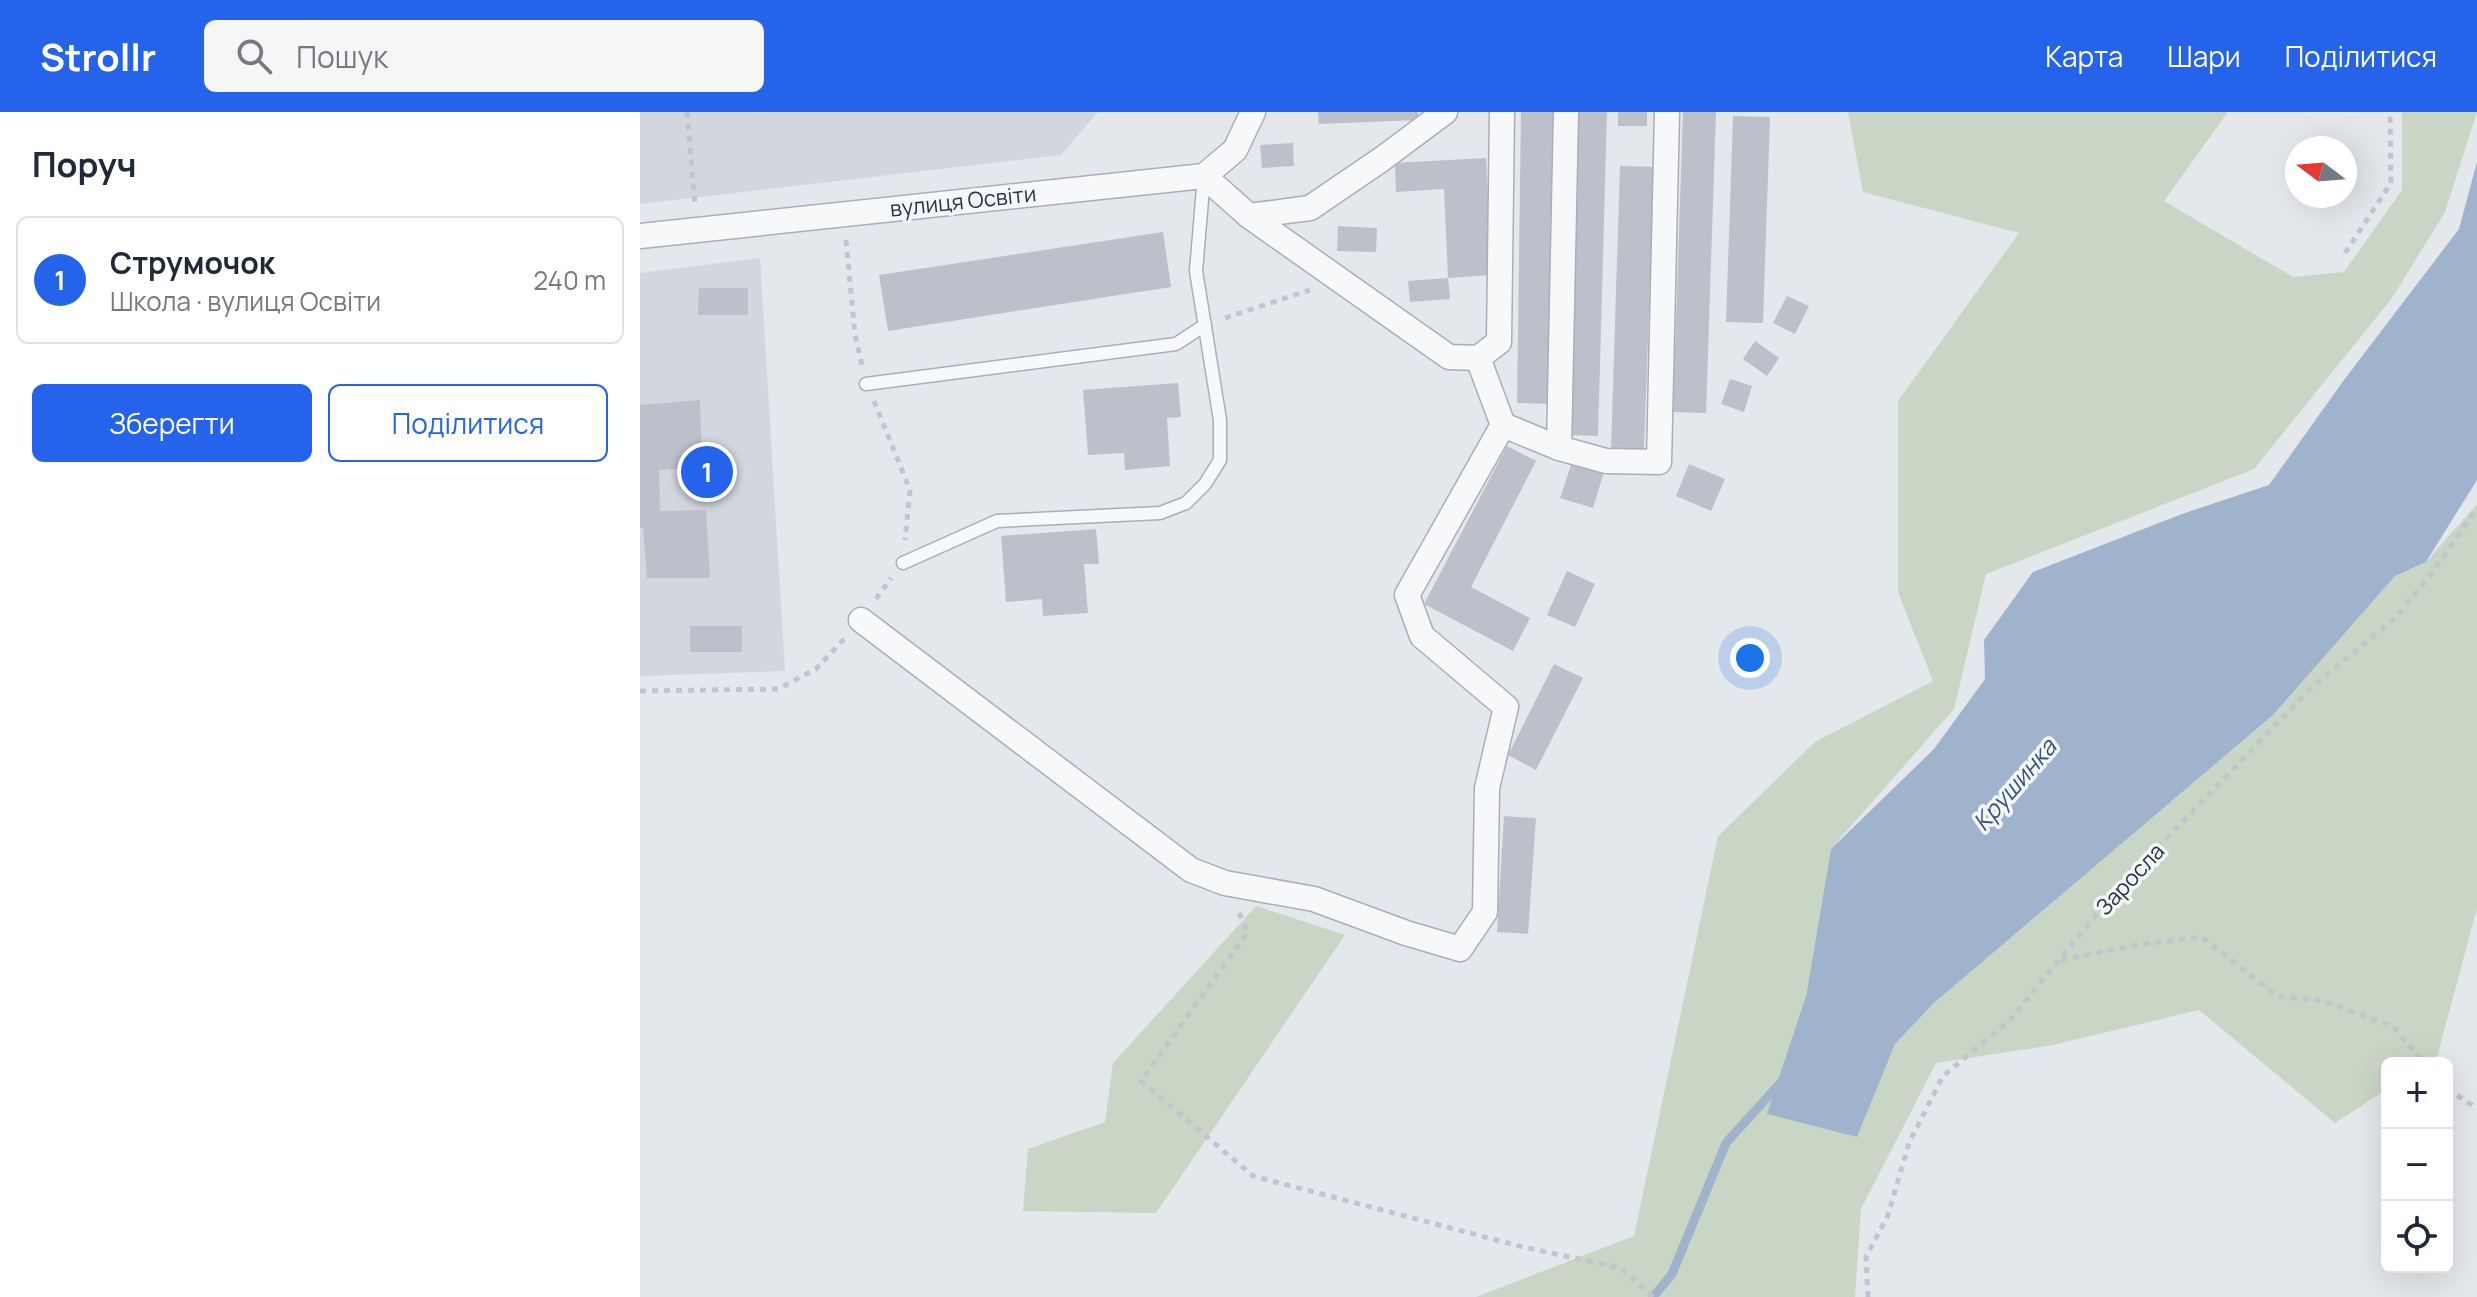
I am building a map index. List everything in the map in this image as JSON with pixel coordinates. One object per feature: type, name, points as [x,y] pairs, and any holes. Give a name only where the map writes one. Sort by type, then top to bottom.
[{"type":"street","points":[[1253,112],[1235,150],[1204,176],[1249,216],[1449,357],[1478,358],[1499,342],[1502,112]]},
{"type":"street","points":[[1249,216],[1310,208],[1445,112]]},
{"type":"street","points":[[1559,448],[1566,112]]},
{"type":"street","points":[[1478,358],[1503,425],[1559,448],[1606,461],[1659,462],[1667,112]]},
{"type":"street","name":"вулиця Освіти","points":[[640,236],[1204,176]]},
{"type":"street","points":[[861,620],[1191,870],[1225,883],[1314,899],[1460,949],[1485,912],[1487,788],[1506,707],[1422,636],[1407,595],[1503,425]]},
{"type":"lane","points":[[903,563],[997,521],[1160,513],[1186,503],[1205,484],[1220,460],[1220,420],[1196,271],[1204,176]]},
{"type":"lane","points":[[866,384],[1176,344],[1205,325]]},
{"type":"path","points":[[687,112],[697,230]]},
{"type":"path","points":[[2345,253],[2391,183],[2390,112]]},
{"type":"path","points":[[640,691],[778,689],[816,669],[861,620],[903,563],[910,490],[866,384],[855,335],[844,214]]},
{"type":"path","points":[[1205,325],[1341,279]]},
{"type":"path","name":"Заросла","points":[[1868,1297],[1866,1257],[1888,1215],[1909,1143],[1943,1076],[2008,1022],[2114,893],[2312,687],[2394,619],[2430,576],[2477,508]]},
{"type":"path","points":[[1225,883],[1248,932],[1141,1081],[1253,1176],[1523,1247],[1621,1268],[1653,1297]]},
{"type":"path","points":[[2060,960],[2136,945],[2202,937],[2277,996],[2323,1001],[2392,1026],[2419,1057]]},
{"type":"path","points":[[2453,1093],[2477,1108]]},
{"type":"shaded area","points":[[640,112],[1098,112],[1061,155],[640,204]]},
{"type":"shaded area","points":[[760,258],[785,671],[640,676],[640,273]]},
{"type":"green space","points":[[1848,112],[2228,112],[2164,201],[2293,277],[2344,272],[2402,190],[2402,112],[2477,112],[2445,212],[2392,298],[2254,469],[1986,574],[1954,709],[1831,849],[1806,996],[1768,1113],[1857,1136],[1895,1044],[1934,1003],[2273,715],[2395,576],[2426,562],[2477,504],[2477,908],[2437,1057],[2381,1057],[2381,1093],[2335,1123],[2199,1010],[2053,1045],[1936,1063],[1861,1209],[1855,1297],[1476,1297],[1634,1236],[1718,836],[1815,742],[1933,681],[1898,592],[1898,401],[2019,233],[1863,192]]},
{"type":"green space","points":[[1256,906],[1345,935],[1156,1213],[1023,1211],[1028,1149],[1105,1122],[1113,1063]]},
{"type":"water","points":[[2477,162],[2477,480],[2426,562],[2395,576],[2273,715],[1934,1003],[1895,1044],[1857,1137],[1767,1114],[1806,996],[1831,849],[1934,749],[1985,679],[1984,640],[2033,572],[2182,514],[2269,485],[2459,229]]},
{"type":"building","points":[[1318,112],[1418,112],[1418,120],[1319,124]]},
{"type":"building","points":[[1521,112],[1557,112],[1552,404],[1517,403]]},
{"type":"building","points":[[1578,112],[1607,112],[1598,436],[1569,435]]},
{"type":"building","points":[[1618,112],[1647,112],[1647,126],[1618,126]]},
{"type":"building","points":[[1683,112],[1716,112],[1706,413],[1673,412]]},
{"type":"building","points":[[1733,116],[1770,117],[1763,323],[1726,322]]},
{"type":"building","points":[[1293,143],[1294,166],[1262,168],[1260,145]]},
{"type":"building","points":[[1486,158],[1492,275],[1448,278],[1444,189],[1396,192],[1395,163]]},
{"type":"building","points":[[1620,166],[1654,167],[1644,450],[1611,449]]},
{"type":"building","points":[[1338,226],[1377,228],[1376,252],[1337,251]]},
{"type":"building","points":[[1163,232],[1171,287],[888,331],[879,275]]},
{"type":"building","points":[[1448,278],[1450,299],[1410,302],[1408,281]]},
{"type":"building","points":[[699,288],[748,288],[748,315],[698,315]]},
{"type":"building","points":[[1787,296],[1809,306],[1795,334],[1773,323]]},
{"type":"building","points":[[1755,341],[1779,358],[1767,376],[1743,359]]},
{"type":"building","points":[[1730,379],[1752,386],[1744,412],[1721,404]]},
{"type":"building","points":[[1178,383],[1181,417],[1167,418],[1170,466],[1125,470],[1124,453],[1088,455],[1083,390]]},
{"type":"building","points":[[700,400],[702,467],[659,470],[660,511],[706,510],[710,578],[647,578],[643,528],[640,528],[640,405]]},
{"type":"building","points":[[1507,446],[1536,461],[1471,587],[1530,618],[1513,651],[1424,604]]},
{"type":"building","points":[[1572,462],[1604,472],[1593,508],[1560,498]]},
{"type":"building","points":[[1689,464],[1725,479],[1711,511],[1676,496]]},
{"type":"building","points":[[1096,529],[1099,564],[1084,564],[1088,613],[1043,616],[1042,599],[1006,602],[1001,536]]},
{"type":"building","points":[[1567,571],[1595,584],[1575,627],[1547,615]]},
{"type":"building","points":[[690,626],[742,626],[742,652],[690,652]]},
{"type":"building","points":[[1554,664],[1583,678],[1536,770],[1508,755]]},
{"type":"building","points":[[1504,816],[1536,818],[1528,934],[1497,932]]},
{"type":"waterway","name":"Крушинка","points":[[1653,1297],[1672,1274],[1726,1143],[1783,1080]]},
{"type":"place","name":"Струмочок","points":[[707,472]]}]
